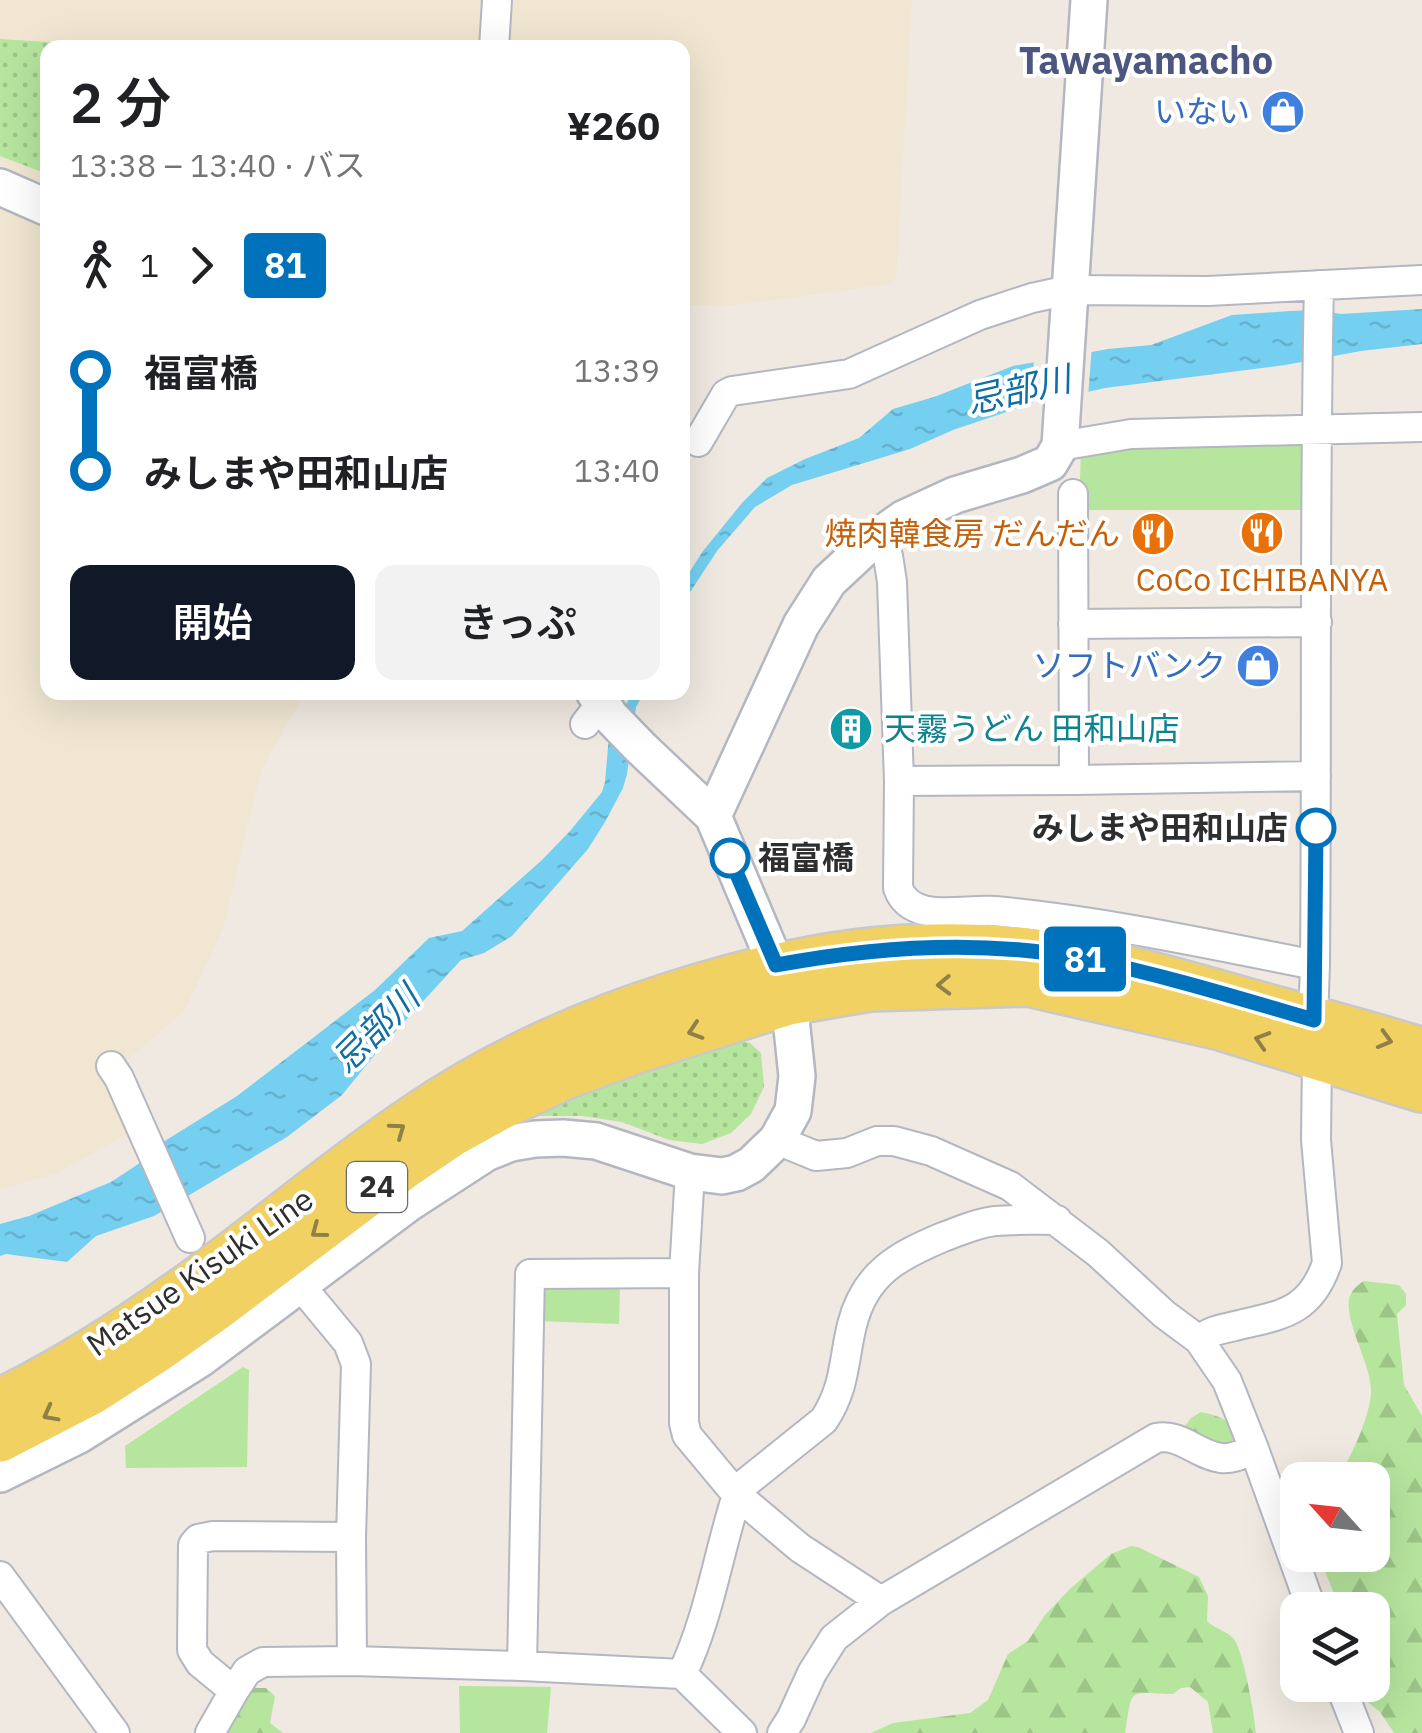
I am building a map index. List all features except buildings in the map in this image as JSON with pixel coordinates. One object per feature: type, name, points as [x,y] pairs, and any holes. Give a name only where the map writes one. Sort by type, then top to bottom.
[{"type":"main road","name":"Matsue Kisuki Line","points":[[0,1438],[91,1392],[156,1350],[453,1133],[565,1076],[782,984],[835,955],[939,946],[1086,959],[1171,980],[1315,1038],[1422,1089]]},
{"type":"main road","name":"Matsue Kisuki Line","points":[[0,1402],[113,1338],[414,1118],[531,1049],[610,1015],[782,984]]},
{"type":"main road","name":"Matsue Kisuki Line","points":[[1315,1038],[1422,1051]]},
{"type":"street","points":[[494,40],[497,0]]},
{"type":"street","points":[[713,816],[801,625],[830,581],[872,540],[903,519],[955,495],[1050,464],[1061,437],[1089,0]]},
{"type":"street","points":[[0,187],[40,204]]},
{"type":"street","points":[[698,442],[726,394],[732,391],[848,374],[980,315],[1032,298],[1068,302],[1208,291],[1319,292],[1422,280]]},
{"type":"street","points":[[1199,1340],[1209,1332],[1278,1316],[1304,1302],[1321,1282],[1328,1263],[1316,1140],[1315,1038],[1319,292]]},
{"type":"street","points":[[1061,437],[1316,423],[1422,427]]},
{"type":"street","points":[[1073,494],[1074,780]]},
{"type":"street","points":[[872,540],[888,556],[892,582],[901,897],[925,911],[988,910],[1099,923],[1315,965]]},
{"type":"street","points":[[1073,624],[1318,622]]},
{"type":"street","points":[[0,1474],[79,1435],[200,1359],[409,1203],[486,1153],[535,1138],[596,1141],[709,1176],[736,1173],[752,1165],[777,1140],[793,1111],[796,1094],[782,984],[713,816],[600,706]]},
{"type":"street","points":[[899,781],[1316,776]]},
{"type":"street","points":[[111,1066],[190,1238]]},
{"type":"street","points":[[777,1140],[816,1156],[847,1154],[877,1141],[894,1141],[931,1152],[1010,1186],[1098,1253],[1164,1314],[1199,1340],[1227,1381],[1305,1592]]},
{"type":"street","points":[[690,1172],[684,1273],[686,1434],[738,1495],[800,1548],[881,1601]]},
{"type":"street","points":[[682,1674],[696,1646],[738,1495],[743,1486],[824,1420],[833,1407],[859,1305],[884,1268],[902,1254],[968,1227],[992,1221],[1057,1220]]},
{"type":"street","points":[[522,1666],[530,1274],[684,1273]]},
{"type":"street","points":[[300,1285],[348,1343],[356,1364],[352,1661]]},
{"type":"street","points":[[782,1733],[834,1638],[881,1601],[1156,1438],[1176,1438],[1221,1458],[1254,1450]]},
{"type":"street","points":[[234,1691],[200,1663],[192,1650],[193,1546],[198,1539],[351,1538]]},
{"type":"street","points":[[0,1576],[115,1733]]},
{"type":"street","points":[[210,1733],[247,1670],[263,1662],[352,1661],[682,1674],[742,1733]]},
{"type":"street","points":[[1347,1702],[1359,1733]]},
{"type":"shaded area","points":[[0,0],[487,0],[484,40],[40,40],[40,184],[0,166]]},
{"type":"shaded area","points":[[503,0],[912,0],[896,277],[891,284],[726,306],[690,305],[690,40],[500,40]]},
{"type":"shaded area","points":[[0,204],[40,222],[40,700],[301,700],[261,770],[223,929],[185,1010],[122,1065],[134,1130],[58,1173],[0,1189]]},
{"type":"green space","points":[[0,39],[40,42],[40,171],[0,156]]},
{"type":"green space","points":[[1296,441],[1303,446],[1301,510],[1079,510],[1081,449]]},
{"type":"green space","points":[[736,1040],[750,1043],[761,1053],[764,1087],[751,1114],[731,1133],[702,1144],[669,1140],[622,1122],[582,1116],[533,1116],[570,1091]]},
{"type":"green space","points":[[1364,1281],[1399,1285],[1406,1294],[1406,1305],[1397,1314],[1404,1385],[1422,1416],[1422,1733],[1394,1733],[1368,1702],[1390,1702],[1390,1592],[1333,1592],[1325,1572],[1390,1572],[1390,1462],[1347,1462],[1363,1425],[1371,1392],[1349,1309],[1351,1293]]},
{"type":"green space","points":[[538,1284],[620,1286],[619,1324],[537,1321]]},
{"type":"green space","points":[[243,1367],[249,1370],[247,1467],[126,1468],[125,1446]]},
{"type":"green space","points":[[1201,1412],[1231,1425],[1235,1444],[1225,1450],[1186,1432],[1191,1418]]},
{"type":"green space","points":[[1131,1546],[1199,1577],[1208,1596],[1207,1621],[1231,1636],[1237,1646],[1256,1733],[1213,1733],[1208,1702],[1190,1687],[1173,1694],[1135,1695],[1125,1733],[871,1733],[893,1723],[970,1713],[988,1700],[1008,1654],[1028,1641],[1045,1615],[1071,1588],[1111,1554]]},
{"type":"green space","points":[[459,1686],[551,1687],[547,1733],[460,1733]]},
{"type":"green space","points":[[266,1688],[275,1696],[270,1723],[283,1733],[222,1733],[243,1692]]},
{"type":"water","name":"忌部川","points":[[1422,309],[1422,344],[1105,388],[1024,406],[953,430],[910,449],[792,485],[755,507],[717,551],[690,592],[690,571],[703,551],[767,478],[859,438],[893,409],[1013,366],[1151,345],[1232,315],[1316,310],[1341,314]]},
{"type":"water","name":"忌部川","points":[[628,700],[640,700],[623,788],[588,849],[512,936],[484,953],[461,960],[342,1095],[287,1137],[154,1216],[96,1236],[67,1262],[0,1256],[0,1224],[111,1182],[143,1161],[160,1144],[237,1096],[375,990],[429,938],[462,931],[542,860],[602,792],[609,736]]},
{"type":"pier","points":[[1092,346],[1088,397],[1032,409],[1034,356]]},
{"type":"bus line","name":"81","points":[[730,858],[776,965],[883,949],[939,946],[1031,952],[1086,959],[1314,1020],[1316,828]]},
{"type":"place","name":"いない","points":[[1283,112]]},
{"type":"place","name":"CoCo ICHIBANYA","points":[[1262,533]]},
{"type":"place","name":"焼肉韓食房 だんだん","points":[[1153,534]]},
{"type":"place","name":"ソフトバンク","points":[[1258,666]]},
{"type":"place","name":"天霧うどん 田和山店","points":[[851,729]]},
{"type":"place","name":"みしまや田和山店","points":[[1316,828]]},
{"type":"place","name":"福富橋","points":[[730,858]]},
{"type":"district","name":"Tawayamacho","points":[[1146,61]]}]
